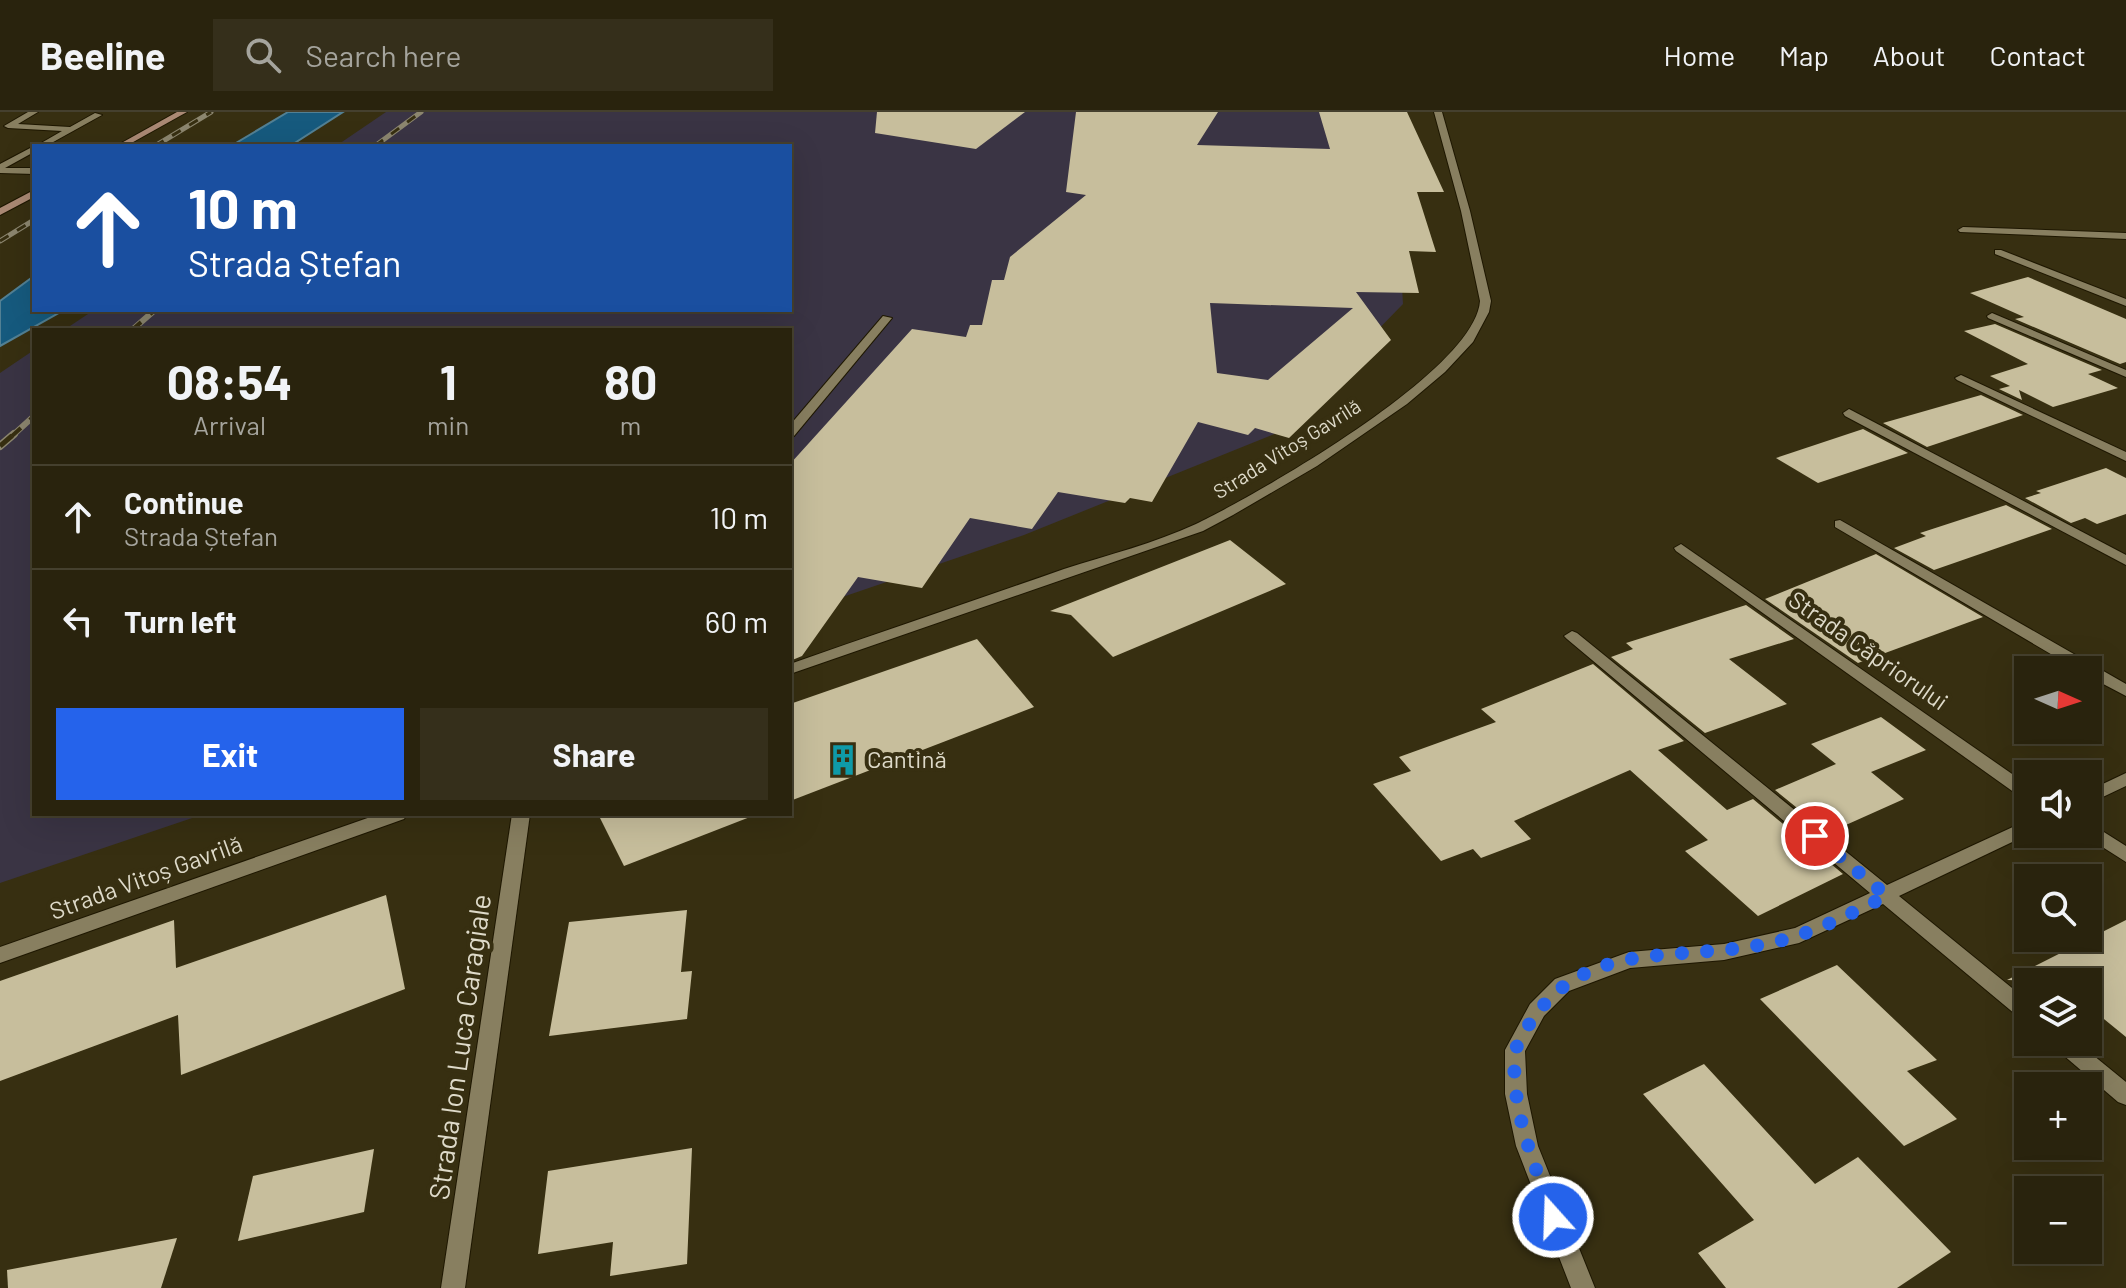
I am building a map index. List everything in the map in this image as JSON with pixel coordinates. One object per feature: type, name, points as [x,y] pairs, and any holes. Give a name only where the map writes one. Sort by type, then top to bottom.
[{"type":"main road","points":[[124,144],[183,112]]},
{"type":"main road","points":[[0,212],[32,194]]},
{"type":"street","points":[[4,126],[34,112]]},
{"type":"street","name":"Strada Vitoș Gavrilă","points":[[792,668],[1198,528],[1252,501],[1425,385],[1456,358],[1478,327],[1485,310],[1486,294],[1466,208],[1438,112]]},
{"type":"street","points":[[44,144],[98,115]]},
{"type":"street","points":[[4,126],[71,129]]},
{"type":"street","points":[[0,169],[32,150]]},
{"type":"street","points":[[0,169],[32,171]]},
{"type":"street","points":[[1963,230],[2122,237]]},
{"type":"street","points":[[1998,252],[2126,303]]},
{"type":"street","points":[[1992,316],[2126,374]]},
{"type":"street","points":[[792,431],[887,318]]},
{"type":"street","points":[[1961,378],[2126,457]]},
{"type":"street","points":[[1849,413],[2126,561]]},
{"type":"street","points":[[1840,524],[2126,691]]},
{"type":"street","name":"Strada Căpriorului","points":[[1681,548],[2014,784]]},
{"type":"street","points":[[1572,636],[2014,1001]]},
{"type":"street","points":[[2102,791],[2126,779]]},
{"type":"street","name":"Strada Vitoș Gavrilă","points":[[0,955],[392,816]]},
{"type":"street","name":"Strada Ion Luca Caragiale","points":[[453,1288],[521,816]]},
{"type":"street","points":[[1583,1288],[1527,1146],[1516,1094],[1515,1050],[1537,1010],[1562,985],[1629,960],[1724,952],[1772,943],[1830,923],[2014,834]]},
{"type":"street","points":[[2102,839],[2126,855]]},
{"type":"street","points":[[2079,1056],[2126,1095]]},
{"type":"shaded area","points":[[386,112],[1392,112],[1403,304],[1277,433],[1024,535],[792,614],[792,328],[67,328],[91,312],[792,312],[792,144],[339,144]]},
{"type":"shaded area","points":[[32,351],[32,816],[198,816],[0,883],[0,373]]},
{"type":"water","points":[[288,112],[343,112],[293,144],[234,144]]},
{"type":"water","points":[[32,277],[32,312],[60,312],[0,346],[0,301]]},
{"type":"building","points":[[877,112],[1025,112],[976,149],[875,133]]},
{"type":"building","points":[[1076,112],[1218,112],[1197,145],[1330,149],[1319,112],[1407,112],[1444,192],[1417,192],[1436,252],[1409,251],[1419,293],[1356,292],[1391,340],[1289,438],[1255,428],[1248,435],[1198,422],[1152,502],[1130,498],[1125,503],[1058,492],[1032,529],[970,518],[922,588],[858,577],[802,656],[792,660],[792,462],[912,329],[966,337],[970,325],[982,325],[992,280],[1004,280],[1010,257],[1086,195],[1066,192]],"holes":[[[1210,303],[1353,308],[1268,380],[1217,373]]]},
{"type":"building","points":[[2028,277],[2126,319],[2126,362],[2120,364],[2015,319],[2024,317],[1970,293]]},
{"type":"building","points":[[1995,324],[2102,370],[2088,374],[2118,388],[2053,407],[2019,390],[2022,400],[1999,389],[2010,386],[1990,376],[2028,364],[1964,331]]},
{"type":"building","points":[[1981,395],[2023,415],[1927,447],[1883,423]]},
{"type":"building","points":[[1863,429],[1908,453],[1818,483],[1776,458]]},
{"type":"building","points":[[2106,468],[2126,478],[2126,514],[2097,524],[2085,518],[2071,523],[2025,498],[2041,493],[2036,491]]},
{"type":"building","points":[[2006,505],[2052,529],[1934,570],[1894,548],[1926,536],[1920,533]]},
{"type":"building","points":[[1230,540],[1286,584],[1113,657],[1071,615],[1050,611]]},
{"type":"building","points":[[1876,554],[1983,617],[1858,663],[1765,599]]},
{"type":"building","points":[[1746,605],[1794,639],[1729,659],[1787,704],[1705,733],[1611,657],[1633,649],[1626,643]]},
{"type":"building","name":"Cantină","points":[[977,639],[1034,707],[792,800],[792,703]]},
{"type":"building","points":[[1593,664],[1684,741],[1658,750],[1727,810],[1753,799],[1843,874],[1758,916],[1685,851],[1708,840],[1630,770],[1514,821],[1531,839],[1481,858],[1473,849],[1441,861],[1373,784],[1411,771],[1399,757],[1496,722],[1481,709]]},
{"type":"building","points":[[1881,717],[1926,750],[1871,772],[1904,799],[1828,833],[1775,790],[1836,764],[1811,744]]},
{"type":"building","points":[[599,816],[750,816],[750,817],[624,866]]},
{"type":"building","points":[[386,895],[405,989],[181,1075],[178,1015],[0,1081],[0,981],[174,920],[176,968]]},
{"type":"building","points":[[687,910],[681,972],[692,971],[687,1019],[549,1036],[569,922]]},
{"type":"building","points":[[2126,920],[2126,1037],[2102,1017],[2102,968],[2031,968],[2063,952],[2102,952],[2102,932]]},
{"type":"building","points":[[1837,965],[1937,1060],[1907,1071],[1957,1119],[1904,1146],[1760,999]]},
{"type":"building","points":[[1704,1064],[1815,1184],[1858,1157],[1951,1252],[1897,1288],[1726,1288],[1698,1253],[1754,1220],[1643,1094]]},
{"type":"building","points":[[692,1148],[687,1264],[610,1276],[613,1242],[538,1254],[548,1171]]},
{"type":"building","points":[[374,1149],[364,1212],[238,1241],[253,1176]]},
{"type":"building","points":[[177,1238],[161,1288],[8,1288],[7,1270]]},
{"type":"railway","points":[[158,144],[211,112]]},
{"type":"railway","points":[[378,144],[421,112]]},
{"type":"railway","points":[[0,241],[32,221]]},
{"type":"railway","points":[[134,328],[153,312]]},
{"type":"railway","points":[[12,436],[32,418]]},
{"type":"railway","points":[[0,446],[14,434]]},
{"type":"place","name":"Cantină","points":[[843,760]]},
{"type":"route","points":[[1553,1217],[1527,1146],[1516,1094],[1515,1050],[1537,1010],[1562,985],[1597,969],[1629,960],[1724,952],[1772,943],[1830,923],[1887,896],[1815,836]]}]
